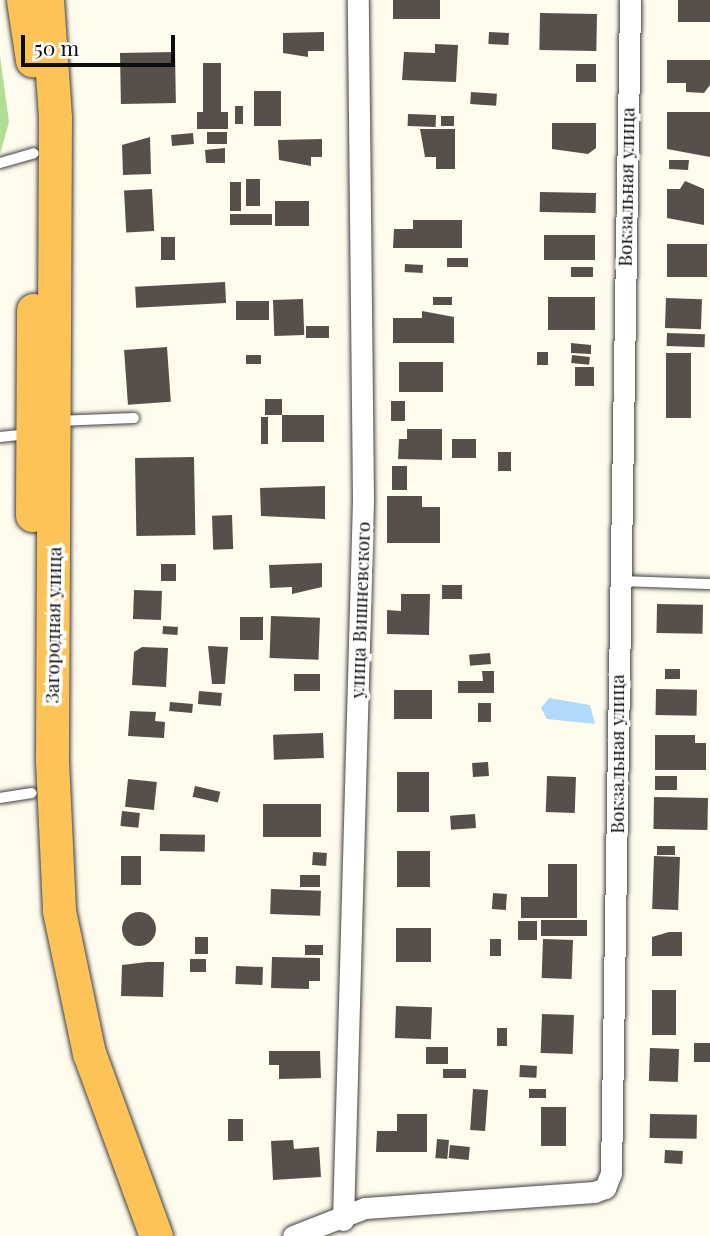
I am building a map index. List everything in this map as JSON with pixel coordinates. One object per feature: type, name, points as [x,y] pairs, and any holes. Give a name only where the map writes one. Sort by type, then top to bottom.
[{"type":"highway","name":"Загородная улица","points":[[23,0],[34,153],[45,427],[52,761],[59,911],[89,1053],[156,1236]]},
{"type":"highway","name":"Загородная улица","points":[[47,0],[55,118],[32,793],[40,916],[55,996],[77,1084],[133,1236]]},
{"type":"street","name":"улица Вишневского","points":[[343,1220],[363,499],[358,0]]},
{"type":"street","name":"Вокзальная улица","points":[[293,1236],[343,1220],[365,1208],[594,1192],[608,1180],[615,1121],[618,581],[630,0]]},
{"type":"lane","points":[[0,163],[34,153]]},
{"type":"lane","points":[[0,438],[45,427],[134,418]]},
{"type":"lane","points":[[618,581],[710,584]]},
{"type":"lane","points":[[0,797],[32,793]]},
{"type":"green space","points":[[0,56],[9,122],[0,154]]},
{"type":"water","points":[[549,698],[590,705],[595,724],[547,719],[541,708]]},
{"type":"building","points":[[393,0],[440,0],[440,19],[393,19]]},
{"type":"building","points":[[678,0],[710,0],[710,22],[678,22]]},
{"type":"building","points":[[540,13],[597,14],[596,51],[539,50]]},
{"type":"building","points":[[324,32],[324,51],[308,51],[308,57],[283,53],[283,33]]},
{"type":"building","points":[[489,32],[509,33],[508,45],[488,44]]},
{"type":"building","points":[[435,44],[458,45],[456,82],[402,80],[404,52],[435,53]]},
{"type":"building","points":[[175,52],[176,103],[121,104],[120,53]]},
{"type":"building","points":[[667,60],[710,60],[710,85],[704,93],[686,92],[686,83],[667,83]]},
{"type":"building","points":[[203,63],[221,63],[221,112],[203,112]]},
{"type":"building","points":[[576,64],[596,64],[596,82],[576,82]]},
{"type":"building","points":[[254,91],[281,91],[281,126],[254,126]]},
{"type":"building","points":[[471,92],[497,94],[496,106],[470,104]]},
{"type":"building","points":[[235,106],[243,106],[243,124],[235,124]]},
{"type":"building","points":[[197,112],[228,112],[228,129],[197,129]]},
{"type":"building","points":[[667,112],[710,112],[710,157],[667,149]]},
{"type":"building","points":[[408,114],[436,115],[436,127],[408,126]]},
{"type":"building","points":[[441,116],[454,116],[454,126],[441,126]]},
{"type":"building","points":[[552,123],[596,123],[596,148],[588,154],[552,149]]},
{"type":"building","points":[[420,129],[455,129],[455,169],[436,169],[436,157],[425,157]]},
{"type":"building","points":[[207,132],[227,132],[227,144],[207,144]]},
{"type":"building","points":[[193,133],[194,144],[172,146],[171,135]]},
{"type":"building","points":[[150,137],[151,174],[123,175],[122,145]]},
{"type":"building","points":[[322,139],[322,157],[311,157],[311,166],[279,160],[278,140]]},
{"type":"building","points":[[225,148],[225,163],[206,163],[205,150]]},
{"type":"building","points":[[669,160],[689,160],[688,170],[669,169]]},
{"type":"building","points":[[246,179],[260,179],[260,206],[246,206]]},
{"type":"building","points":[[685,181],[704,189],[704,225],[667,218],[667,189],[680,189]]},
{"type":"building","points":[[230,182],[241,182],[241,211],[230,211]]},
{"type":"building","points":[[152,189],[154,231],[126,232],[124,190]]},
{"type":"building","points":[[540,192],[596,193],[596,213],[540,212]]},
{"type":"building","points":[[275,201],[309,201],[309,226],[275,226]]},
{"type":"building","points":[[230,214],[272,214],[272,225],[230,225]]},
{"type":"building","points":[[413,220],[462,220],[462,248],[393,248],[394,229],[413,229]]},
{"type":"building","points":[[544,235],[595,235],[595,260],[544,260]]},
{"type":"building","points":[[161,237],[175,237],[175,260],[161,260]]},
{"type":"building","points":[[667,244],[707,244],[707,277],[667,277]]},
{"type":"building","points":[[447,258],[468,258],[468,267],[447,267]]},
{"type":"building","points":[[405,264],[423,265],[423,273],[405,272]]},
{"type":"building","points":[[571,267],[593,267],[593,277],[571,277]]},
{"type":"building","points":[[225,282],[226,303],[136,308],[135,287]]},
{"type":"building","points":[[433,297],[452,297],[452,305],[433,305]]},
{"type":"building","points":[[548,297],[595,297],[595,330],[548,330]]},
{"type":"building","points":[[666,298],[702,299],[701,329],[665,328]]},
{"type":"building","points":[[303,299],[304,335],[274,336],[273,300]]},
{"type":"building","points":[[236,301],[269,301],[269,320],[236,320]]},
{"type":"building","points":[[422,311],[454,317],[454,343],[393,343],[393,318],[422,318]]},
{"type":"building","points":[[306,326],[329,326],[329,338],[306,338]]},
{"type":"building","points":[[667,333],[705,334],[705,347],[667,346]]},
{"type":"building","points":[[571,343],[591,345],[591,354],[571,353]]},
{"type":"building","points":[[167,347],[171,402],[128,405],[124,350]]},
{"type":"building","points":[[537,352],[548,352],[548,365],[537,365]]},
{"type":"building","points":[[666,353],[691,353],[691,418],[666,418]]},
{"type":"building","points":[[246,355],[261,355],[261,364],[246,364]]},
{"type":"building","points":[[572,355],[590,357],[589,365],[571,363]]},
{"type":"building","points":[[399,362],[443,362],[443,392],[399,392]]},
{"type":"building","points":[[575,367],[594,367],[594,386],[575,386]]},
{"type":"building","points":[[265,399],[282,399],[282,415],[265,415]]},
{"type":"building","points":[[391,401],[405,401],[405,421],[391,421]]},
{"type":"building","points":[[282,415],[324,415],[324,442],[282,442]]},
{"type":"building","points":[[261,417],[268,417],[268,444],[261,444]]},
{"type":"building","points":[[407,429],[442,429],[442,460],[398,459],[399,439],[407,439]]},
{"type":"building","points":[[452,439],[476,439],[476,458],[452,458]]},
{"type":"building","points":[[498,452],[511,452],[511,471],[498,471]]},
{"type":"building","points":[[194,457],[195,535],[136,536],[135,458]]},
{"type":"building","points":[[392,466],[407,466],[407,490],[392,490]]},
{"type":"building","points":[[325,486],[325,519],[261,516],[260,488]]},
{"type":"building","points":[[387,496],[422,496],[422,507],[440,507],[440,543],[387,543]]},
{"type":"building","points":[[232,515],[233,549],[213,550],[212,516]]},
{"type":"building","points":[[322,563],[322,587],[292,594],[292,587],[270,588],[269,565]]},
{"type":"building","points":[[161,564],[176,564],[176,581],[161,581]]},
{"type":"building","points":[[442,585],[462,585],[462,599],[442,599]]},
{"type":"building","points":[[134,590],[162,591],[161,620],[133,619]]},
{"type":"building","points":[[401,594],[430,594],[429,635],[387,634],[387,610],[401,611]]},
{"type":"building","points":[[657,604],[703,605],[702,634],[656,633]]},
{"type":"building","points":[[271,616],[320,618],[319,660],[270,658]]},
{"type":"building","points":[[240,617],[263,617],[263,640],[240,640]]},
{"type":"building","points":[[163,626],[178,627],[177,635],[162,634]]},
{"type":"building","points":[[208,646],[228,647],[225,684],[212,684]]},
{"type":"building","points":[[142,647],[168,648],[166,687],[132,685],[134,652]]},
{"type":"building","points":[[490,653],[491,664],[470,666],[469,655]]},
{"type":"building","points":[[665,669],[680,669],[680,679],[665,679]]},
{"type":"building","points":[[482,671],[494,671],[494,693],[458,693],[458,681],[483,681]]},
{"type":"building","points":[[294,674],[320,674],[320,691],[294,691]]},
{"type":"building","points":[[656,689],[697,690],[697,716],[656,715]]},
{"type":"building","points":[[394,690],[432,690],[432,719],[394,719]]},
{"type":"building","points":[[199,691],[222,693],[221,706],[198,704]]},
{"type":"building","points":[[170,702],[193,704],[192,713],[169,711]]},
{"type":"building","points":[[478,703],[491,703],[491,722],[478,722]]},
{"type":"building","points":[[130,711],[156,712],[155,721],[165,722],[164,738],[128,736]]},
{"type":"building","points":[[323,733],[324,758],[274,760],[273,735]]},
{"type":"building","points":[[655,735],[695,735],[695,743],[706,743],[706,770],[655,770]]},
{"type":"building","points":[[488,762],[489,776],[473,777],[472,763]]},
{"type":"building","points":[[397,772],[429,772],[429,812],[397,812]]},
{"type":"building","points":[[547,776],[576,777],[575,813],[546,812]]},
{"type":"building","points":[[655,776],[677,776],[677,790],[655,790]]},
{"type":"building","points":[[128,779],[157,782],[154,810],[125,807]]},
{"type":"building","points":[[195,786],[220,792],[218,803],[193,797]]},
{"type":"building","points":[[654,797],[708,798],[707,830],[653,829]]},
{"type":"building","points":[[263,804],[321,804],[321,837],[263,837]]},
{"type":"building","points":[[122,811],[140,813],[138,828],[120,826]]},
{"type":"building","points":[[475,814],[476,828],[451,830],[450,816]]},
{"type":"building","points":[[160,834],[205,835],[205,852],[160,851]]},
{"type":"building","points":[[657,846],[675,846],[675,855],[657,855]]},
{"type":"building","points":[[397,851],[430,851],[430,887],[397,887]]},
{"type":"building","points":[[313,852],[327,853],[326,866],[312,865]]},
{"type":"building","points":[[121,856],[141,856],[141,885],[121,885]]},
{"type":"building","points":[[654,856],[680,857],[678,910],[652,909]]},
{"type":"building","points":[[548,864],[577,864],[577,918],[521,918],[521,897],[548,897]]},
{"type":"building","points":[[300,875],[320,875],[320,887],[300,887]]},
{"type":"building","points":[[271,889],[321,891],[320,916],[270,914]]},
{"type":"building","points":[[493,893],[507,894],[506,910],[492,909]]},
{"type":"building","points":[[139,912],[151,917],[156,929],[151,941],[139,946],[127,941],[122,929],[127,917]]},
{"type":"building","points":[[541,920],[587,920],[587,936],[541,936]]},
{"type":"building","points":[[518,921],[537,921],[537,940],[518,940]]},
{"type":"building","points":[[396,928],[431,928],[431,962],[396,962]]},
{"type":"building","points":[[669,932],[682,932],[682,956],[652,956],[652,937]]},
{"type":"building","points":[[195,937],[208,937],[208,954],[195,954]]},
{"type":"building","points":[[490,939],[501,939],[501,956],[490,956]]},
{"type":"building","points":[[543,939],[573,940],[572,979],[542,978]]},
{"type":"building","points":[[305,945],[323,945],[323,955],[305,955]]},
{"type":"building","points":[[272,957],[320,958],[320,981],[309,981],[309,989],[271,988]]},
{"type":"building","points":[[190,959],[206,959],[206,972],[190,972]]},
{"type":"building","points":[[164,962],[163,997],[121,996],[122,965]]},
{"type":"building","points":[[236,966],[263,967],[262,985],[235,984]]},
{"type":"building","points":[[652,990],[676,990],[676,1035],[652,1035]]},
{"type":"building","points":[[396,1006],[432,1007],[431,1039],[395,1038]]},
{"type":"building","points":[[542,1014],[574,1015],[573,1054],[541,1053]]},
{"type":"building","points":[[497,1028],[507,1028],[507,1046],[497,1046]]},
{"type":"building","points":[[694,1043],[710,1043],[710,1062],[694,1062]]},
{"type":"building","points":[[426,1047],[448,1047],[448,1064],[426,1064]]},
{"type":"building","points":[[650,1048],[679,1049],[678,1082],[649,1081]]},
{"type":"building","points":[[269,1051],[320,1051],[321,1078],[279,1079],[279,1065],[269,1065]]},
{"type":"building","points":[[520,1065],[537,1066],[536,1078],[519,1077]]},
{"type":"building","points":[[443,1069],[466,1069],[466,1078],[443,1078]]},
{"type":"building","points":[[473,1089],[488,1090],[485,1131],[470,1130]]},
{"type":"building","points":[[529,1089],[546,1089],[546,1098],[529,1098]]},
{"type":"building","points":[[541,1107],[566,1107],[566,1146],[541,1146]]},
{"type":"building","points":[[397,1114],[427,1114],[427,1152],[376,1152],[377,1131],[397,1131]]},
{"type":"building","points":[[650,1114],[697,1115],[697,1139],[650,1138]]},
{"type":"building","points":[[228,1119],[243,1119],[243,1141],[228,1141]]},
{"type":"building","points":[[437,1139],[449,1140],[447,1159],[435,1158]]},
{"type":"building","points":[[293,1140],[294,1149],[319,1147],[321,1177],[273,1180],[271,1141]]},
{"type":"building","points":[[450,1145],[470,1147],[469,1160],[449,1158]]},
{"type":"building","points":[[665,1150],[683,1151],[682,1164],[664,1163]]}]
